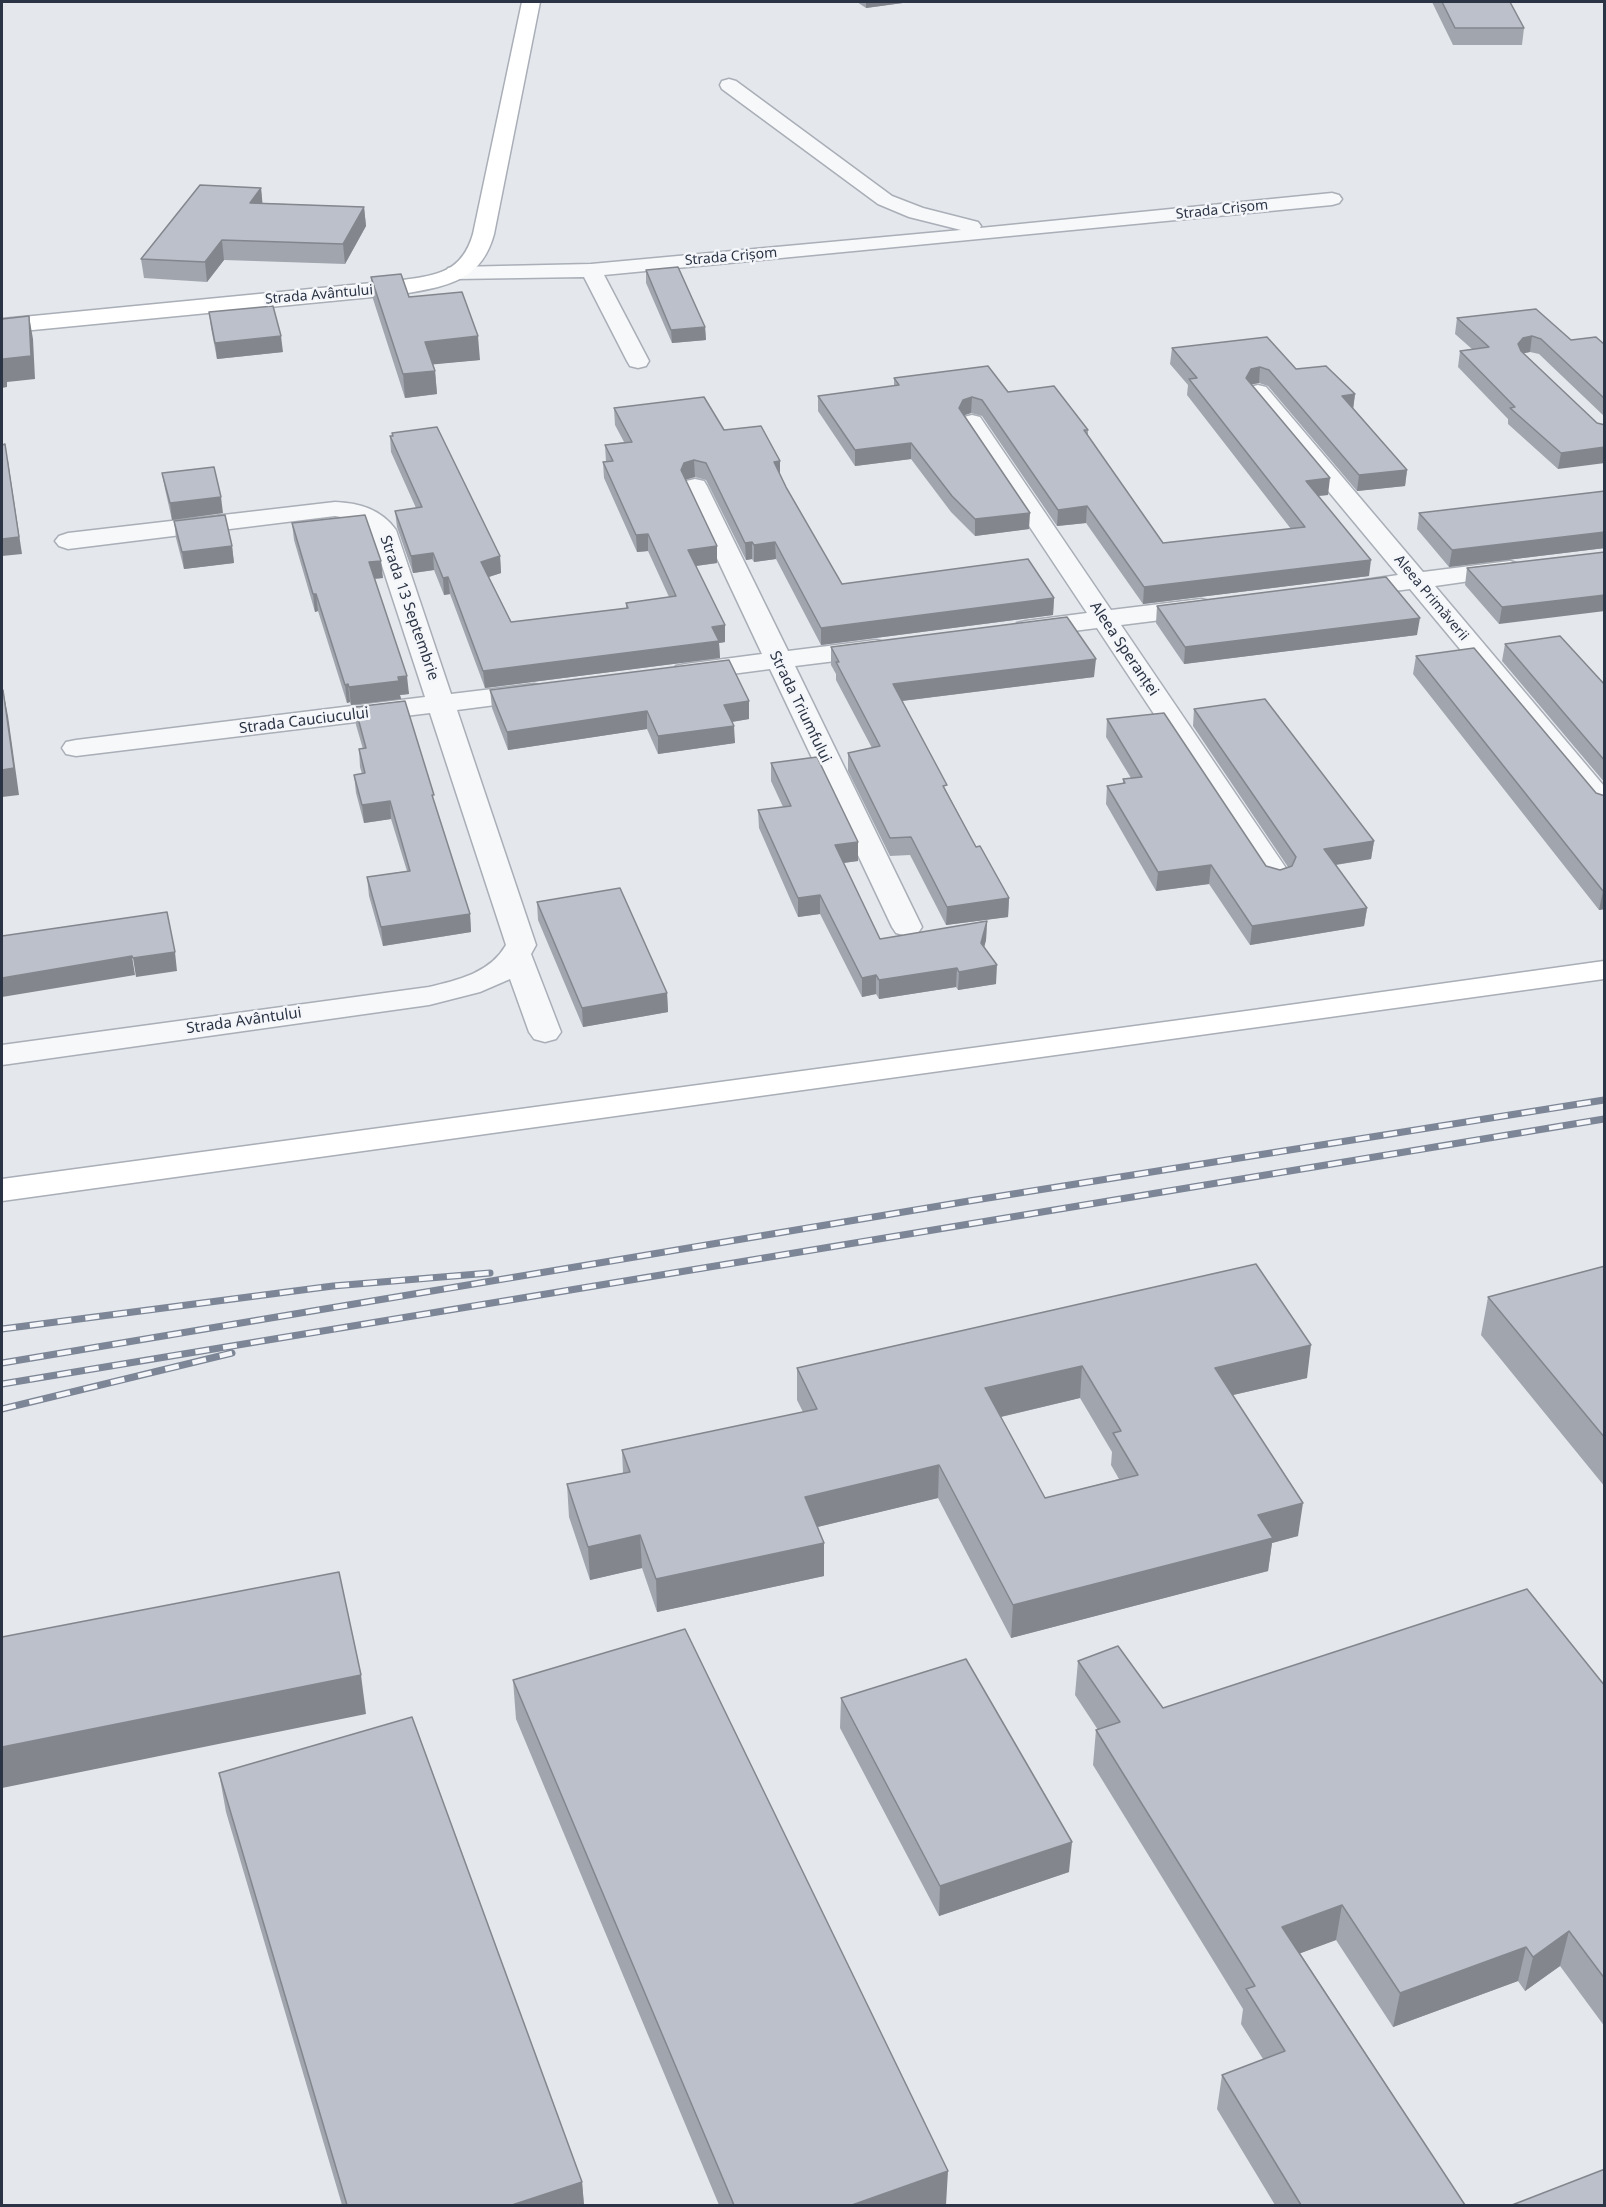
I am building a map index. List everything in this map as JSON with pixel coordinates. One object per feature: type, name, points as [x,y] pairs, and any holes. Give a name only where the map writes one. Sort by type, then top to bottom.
[{"type":"main road","name":"Strada Avântului","points":[[2,326],[403,287],[436,282],[456,273],[471,262],[479,247],[499,162],[531,2]]},
{"type":"main road","points":[[2,1190],[1227,1024],[1605,970]]},
{"type":"street","name":"Strada Crișom","points":[[729,86],[885,200],[915,213],[1005,232]]},
{"type":"street","name":"Strada Crișom","points":[[456,273],[591,270],[1332,199]]},
{"type":"street","points":[[591,270],[638,361]]},
{"type":"street","name":"Aleea Primăverii","points":[[1258,392],[1605,804]]},
{"type":"street","name":"Aleea Speranței","points":[[972,422],[1277,877]]},
{"type":"street","name":"Strada Triumfului","points":[[695,486],[907,927]]},
{"type":"street","name":"Strada 13 Septembrie","points":[[68,541],[335,509],[362,514],[374,520],[382,530],[442,705],[521,945],[517,956],[546,1032]]},
{"type":"street","points":[[1324,592],[1534,566]]},
{"type":"street","points":[[999,632],[1220,605]]},
{"type":"street","points":[[662,676],[906,644]]},
{"type":"street","name":"Strada Cauciucului","points":[[76,748],[558,689]]},
{"type":"street","name":"Strada Avântului","points":[[2,1055],[429,996],[485,980],[505,969],[517,956]]},
{"type":"building","points":[[1442,2],[1510,2],[1524,28],[1455,28]]},
{"type":"building","points":[[200,185],[261,188],[250,203],[364,207],[343,244],[222,240],[205,262],[141,259]]},
{"type":"building","points":[[678,267],[705,327],[671,330],[646,270]]},
{"type":"building","points":[[401,274],[409,297],[462,292],[478,336],[425,342],[435,371],[403,374],[371,277]]},
{"type":"building","points":[[273,306],[281,336],[215,343],[209,312]]},
{"type":"building","points":[[1536,309],[1571,340],[1596,337],[1605,345],[1605,399],[1541,339],[1532,336],[1523,338],[1518,344],[1521,351],[1597,423],[1605,425],[1605,447],[1561,453],[1510,408],[1515,407],[1460,351],[1489,347],[1457,318]]},
{"type":"building","points":[[29,316],[31,356],[3,359],[2,364],[2,319]]},
{"type":"building","points":[[1267,337],[1296,369],[1326,366],[1355,394],[1342,396],[1407,470],[1359,475],[1269,370],[1260,367],[1251,369],[1246,378],[1330,478],[1306,481],[1371,560],[1144,587],[1087,506],[1058,510],[982,400],[972,397],[963,400],[959,408],[1030,513],[975,519],[952,496],[911,443],[855,450],[818,396],[899,385],[894,378],[988,366],[1008,392],[1054,386],[1088,430],[1084,430],[1163,543],[1305,527],[1189,379],[1197,378],[1172,348]]},
{"type":"building","points":[[704,397],[724,430],[761,426],[780,461],[774,462],[786,487],[842,584],[1028,559],[1054,598],[821,628],[775,542],[754,545],[752,542],[745,543],[706,463],[694,460],[684,463],[681,470],[717,546],[688,550],[725,625],[712,627],[719,641],[483,671],[448,577],[443,578],[433,553],[411,556],[395,511],[422,507],[390,436],[393,436],[392,433],[437,427],[500,556],[481,562],[511,622],[628,608],[626,603],[676,596],[648,534],[636,535],[603,462],[613,461],[605,445],[632,442],[614,408]]},
{"type":"building","points":[[5,444],[19,537],[2,539],[2,445]]},
{"type":"building","points":[[214,467],[221,497],[170,503],[162,473]]},
{"type":"building","points":[[1605,491],[1605,532],[1452,550],[1419,513]]},
{"type":"building","points":[[225,515],[232,546],[182,552],[174,521]]},
{"type":"building","points":[[365,515],[381,561],[369,562],[407,676],[398,677],[399,681],[349,687],[348,684],[345,685],[316,594],[313,594],[292,523]]},
{"type":"building","points":[[1605,552],[1605,595],[1502,607],[1467,568]]},
{"type":"building","points":[[1386,577],[1420,618],[1185,647],[1157,606]]},
{"type":"building","points":[[1067,617],[1096,659],[893,684],[947,785],[943,786],[976,847],[980,846],[1009,898],[947,907],[911,837],[890,838],[848,753],[880,746],[836,662],[839,662],[831,647]]},
{"type":"building","points":[[1560,636],[1605,685],[1605,761],[1505,644]]},
{"type":"building","points":[[1474,648],[1596,793],[1605,796],[1605,891],[1416,656]]},
{"type":"building","points":[[729,660],[749,701],[724,705],[734,726],[658,736],[647,711],[507,732],[490,690]]},
{"type":"building","points":[[2,690],[14,768],[2,770]]},
{"type":"building","points":[[1265,699],[1374,841],[1324,849],[1367,908],[1252,926],[1211,865],[1158,872],[1107,786],[1125,783],[1123,779],[1142,777],[1107,719],[1164,713],[1266,866],[1280,870],[1292,866],[1296,857],[1194,709]]},
{"type":"building","points":[[405,701],[470,914],[381,927],[367,877],[410,871],[390,801],[362,805],[354,775],[365,773],[359,749],[366,748],[355,707]]},
{"type":"building","points":[[817,757],[858,842],[835,845],[880,939],[987,921],[981,943],[997,965],[959,972],[957,968],[879,980],[876,975],[862,978],[820,895],[798,898],[758,810],[791,806],[771,763]]},
{"type":"building","points":[[620,888],[667,993],[582,1008],[537,902]]},
{"type":"building","points":[[167,912],[175,952],[133,958],[132,956],[2,978],[2,936]]},
{"type":"building","points":[[1256,1264],[1311,1345],[1215,1368],[1303,1503],[1258,1515],[1273,1538],[1013,1605],[939,1465],[805,1497],[824,1543],[656,1579],[640,1535],[588,1547],[567,1484],[630,1472],[622,1450],[817,1409],[797,1368]],"holes":[[[1082,1366],[1121,1431],[1113,1433],[1138,1475],[1045,1498],[985,1388]]]},
{"type":"building","points":[[1605,1266],[1605,1438],[1488,1297]]},
{"type":"building","points":[[339,1572],[361,1675],[2,1747],[2,1637]]},
{"type":"building","points":[[1527,1589],[1605,1686],[1605,1979],[1569,1931],[1533,1957],[1526,1947],[1400,1993],[1342,1905],[1282,1927],[1465,2205],[1301,2205],[1222,2075],[1285,2051],[1246,1989],[1255,1986],[1096,1730],[1120,1722],[1078,1661],[1118,1646],[1163,1708]]},
{"type":"building","points":[[685,1629],[948,2171],[852,2205],[734,2205],[513,1680]]},
{"type":"building","points":[[966,1659],[1072,1842],[940,1886],[841,1698]]},
{"type":"building","points":[[412,1717],[582,2182],[512,2205],[347,2205],[219,1773]]},
{"type":"building","points":[[1605,2169],[1605,2205],[1512,2205]]},
{"type":"railway","points":[[2,1363],[969,1201],[1604,1100]]},
{"type":"railway","points":[[2,1384],[1604,1119]]},
{"type":"railway","points":[[2,1329],[333,1286],[490,1273]]},
{"type":"railway","points":[[2,1409],[232,1353]]}]
